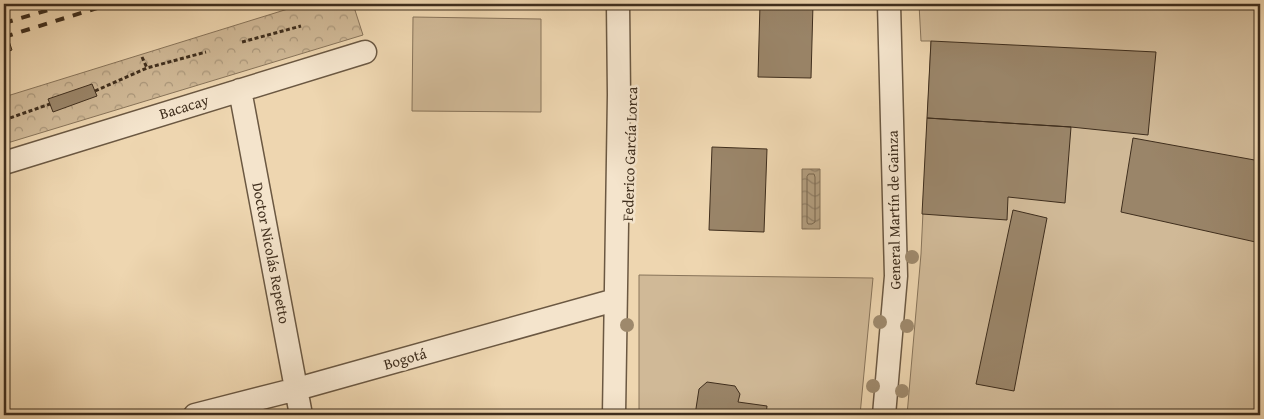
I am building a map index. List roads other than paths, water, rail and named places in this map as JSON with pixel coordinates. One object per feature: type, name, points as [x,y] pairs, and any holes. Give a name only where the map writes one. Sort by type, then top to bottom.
[{"type":"street","name":"Federico García Lorca","points":[[607,4],[605,284],[615,300]]},
{"type":"street","name":"Federico García Lorca","points":[[614,415],[619,95],[618,4]]},
{"type":"street","name":"Federico García Lorca","points":[[615,300],[627,283],[628,190],[633,91],[632,4]]},
{"type":"street","name":"General Martín de Gainza","points":[[884,415],[896,276],[888,4]]},
{"type":"street","name":"Bacacay","points":[[4,163],[365,52]]},
{"type":"street","name":"Doctor Nicolás Repetto","points":[[240,90],[301,415]]},
{"type":"street","name":"Bogotá","points":[[196,415],[297,389],[615,300]]},
{"type":"water","points":[[802,169],[820,169],[820,229],[802,229]]},
{"type":"railway","points":[[4,23],[69,4]]},
{"type":"railway","points":[[4,37],[110,4]]}]
